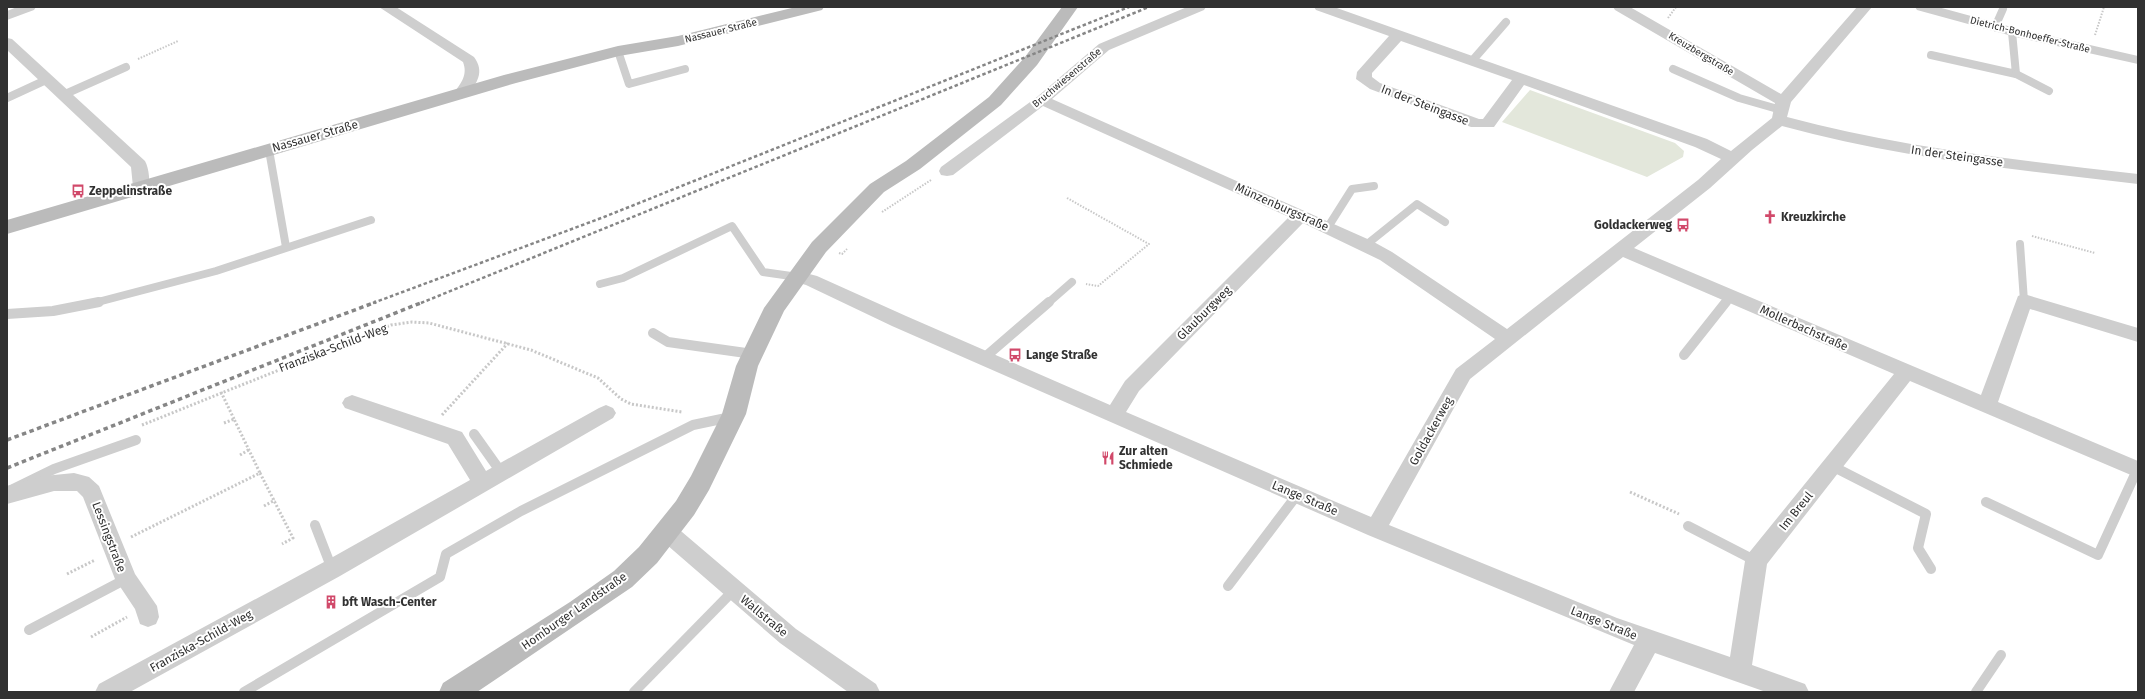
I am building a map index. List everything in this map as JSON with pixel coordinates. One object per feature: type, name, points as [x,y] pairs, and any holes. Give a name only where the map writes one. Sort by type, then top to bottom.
[{"type":"main road","points":[[746,13],[765,7]]},
{"type":"main road","name":"Nassauer Straße","points":[[621,51],[673,31],[773,7]]},
{"type":"main road","name":"Nassauer Straße","points":[[7,226],[462,93],[621,51],[678,41],[816,7]]},
{"type":"main road","name":"Homburger Landstraße","points":[[453,692],[534,641],[623,579],[648,555],[667,532],[700,483],[735,412],[759,370],[789,311],[819,247],[853,210],[877,188],[913,166],[995,101],[1031,61],[1069,9]]},
{"type":"main road","name":"Homburger Landstraße","points":[[735,412],[747,366],[775,308],[805,278],[840,250],[867,211],[889,192],[913,166]]},
{"type":"street","points":[[7,16],[29,7]]},
{"type":"street","points":[[386,7],[469,60],[473,68],[473,74],[462,93]]},
{"type":"street","name":"Bruchwiesenstraße","points":[[947,171],[1042,100],[1104,48],[1198,7]]},
{"type":"street","points":[[1322,7],[1701,144],[1732,158]]},
{"type":"street","name":"Kreuzbergstraße","points":[[1620,7],[1781,110]]},
{"type":"street","name":"Goldackerweg","points":[[1376,529],[1463,374],[1704,184],[1781,110],[1865,7]]},
{"type":"street","name":"Dietrich-Bonhoeffer-Straße","points":[[1922,7],[2012,32],[2138,60]]},
{"type":"street","name":"In der Steingasse","points":[[1398,34],[1365,72],[1364,79],[1375,86],[1477,124],[1488,124],[1521,78]]},
{"type":"street","points":[[7,42],[46,80],[139,165],[141,187]]},
{"type":"street","name":"Münzenburgstraße","points":[[1042,100],[1366,245],[1386,256],[1507,338]]},
{"type":"street","name":"In der Steingasse","points":[[1781,110],[1817,131],[1870,142],[2001,162],[2138,179]]},
{"type":"street","name":"Glauburgweg","points":[[1114,415],[1132,386],[1301,215]]},
{"type":"street","name":"Mollerbachstraße","points":[[1620,249],[2137,470]]},
{"type":"street","name":"Lange Straße","points":[[805,278],[984,358],[1376,529],[1605,624],[1649,641],[1797,692]]},
{"type":"street","points":[[1987,406],[2024,301],[2138,335]]},
{"type":"street","name":"Im Breul","points":[[1739,672],[1756,561],[1906,372]]},
{"type":"street","points":[[352,403],[430,428],[455,438],[482,483]]},
{"type":"street","name":"Franziska-Schild-Weg","points":[[107,692],[332,569],[501,472],[606,414]]},
{"type":"street","name":"Lessingstraße","points":[[7,493],[65,481],[83,484],[92,492],[126,580],[147,612]]},
{"type":"street","name":"Wallstraße","points":[[667,532],[702,560],[734,590],[788,636],[862,691]]},
{"type":"street","points":[[1621,692],[1649,641]]},
{"type":"lane","points":[[1995,27],[2003,9]]},
{"type":"lane","points":[[1472,61],[1506,22]]},
{"type":"lane","points":[[2012,32],[2016,74]]},
{"type":"lane","points":[[621,51],[629,84],[686,69]]},
{"type":"lane","points":[[1931,55],[2016,74],[2049,91]]},
{"type":"lane","points":[[63,95],[126,67]]},
{"type":"lane","points":[[1673,69],[1711,87],[1759,105],[1781,110]]},
{"type":"lane","points":[[7,98],[46,80]]},
{"type":"lane","points":[[269,150],[286,248]]},
{"type":"lane","points":[[1328,227],[1352,188],[1374,186]]},
{"type":"lane","points":[[1366,245],[1417,204],[1445,222]]},
{"type":"lane","points":[[7,314],[53,311],[105,301],[216,271],[371,220]]},
{"type":"lane","points":[[600,284],[623,278],[732,226],[763,272],[805,278]]},
{"type":"lane","points":[[2020,244],[2022,252],[2024,301]]},
{"type":"lane","points":[[984,358],[1072,282]]},
{"type":"lane","points":[[1684,356],[1731,296]]},
{"type":"lane","points":[[653,333],[668,342],[753,354]]},
{"type":"lane","points":[[244,692],[440,577],[446,554],[521,511],[693,425],[735,412]]},
{"type":"lane","points":[[474,434],[501,472]]},
{"type":"lane","points":[[7,493],[24,482],[71,463],[136,440]]},
{"type":"lane","points":[[1832,466],[1926,514],[1918,548],[1931,569]]},
{"type":"lane","points":[[1986,502],[2098,555],[2137,470]]},
{"type":"lane","points":[[1228,586],[1297,495]]},
{"type":"lane","points":[[315,526],[332,569]]},
{"type":"lane","points":[[1688,526],[1756,561]]},
{"type":"lane","points":[[30,630],[126,580]]},
{"type":"lane","points":[[634,692],[734,590]]},
{"type":"lane","points":[[1976,692],[2001,655]]},
{"type":"path","points":[[2091,50],[2104,7]]},
{"type":"path","points":[[126,67],[129,62],[178,41]]},
{"type":"path","points":[[878,215],[901,198],[947,171]]},
{"type":"path","points":[[1067,198],[1148,244],[1098,286],[1072,282]]},
{"type":"path","points":[[2022,252],[2031,255],[2032,236],[2095,253]]},
{"type":"path","name":"Franziska-Schild-Weg","points":[[140,426],[221,392],[391,325],[412,322],[429,323],[531,350],[598,378],[621,399],[632,404],[686,413]]},
{"type":"path","points":[[430,428],[508,343]]},
{"type":"path","points":[[221,392],[293,538],[282,544]]},
{"type":"path","points":[[224,423],[234,419]]},
{"type":"path","points":[[240,455],[250,449]]},
{"type":"path","points":[[68,574],[114,548],[260,472]]},
{"type":"path","points":[[1630,492],[1685,517],[1688,526]]},
{"type":"path","points":[[264,506],[275,500]]},
{"type":"path","points":[[91,637],[147,612]]},
{"type":"shaded area","points":[[1530,90],[1675,143],[1684,151],[1683,157],[1647,177],[1502,122]]},
{"type":"railway","points":[[373,303],[604,217],[1129,7]]},
{"type":"railway","points":[[421,303],[1149,7]]},
{"type":"railway","points":[[7,440],[376,302]]},
{"type":"railway","points":[[7,468],[423,302]]},
{"type":"place","name":"Zeppelinstraße","points":[[78,191]]},
{"type":"place","name":"Kreuzkirche","points":[[1770,217]]},
{"type":"place","name":"Goldackerweg","points":[[1683,225]]},
{"type":"place","name":"Lange Straße","points":[[1015,355]]},
{"type":"place","name":"Zur alten Schmiede","points":[[1108,458]]},
{"type":"place","name":"bft Wasch-Center","points":[[331,602]]}]
